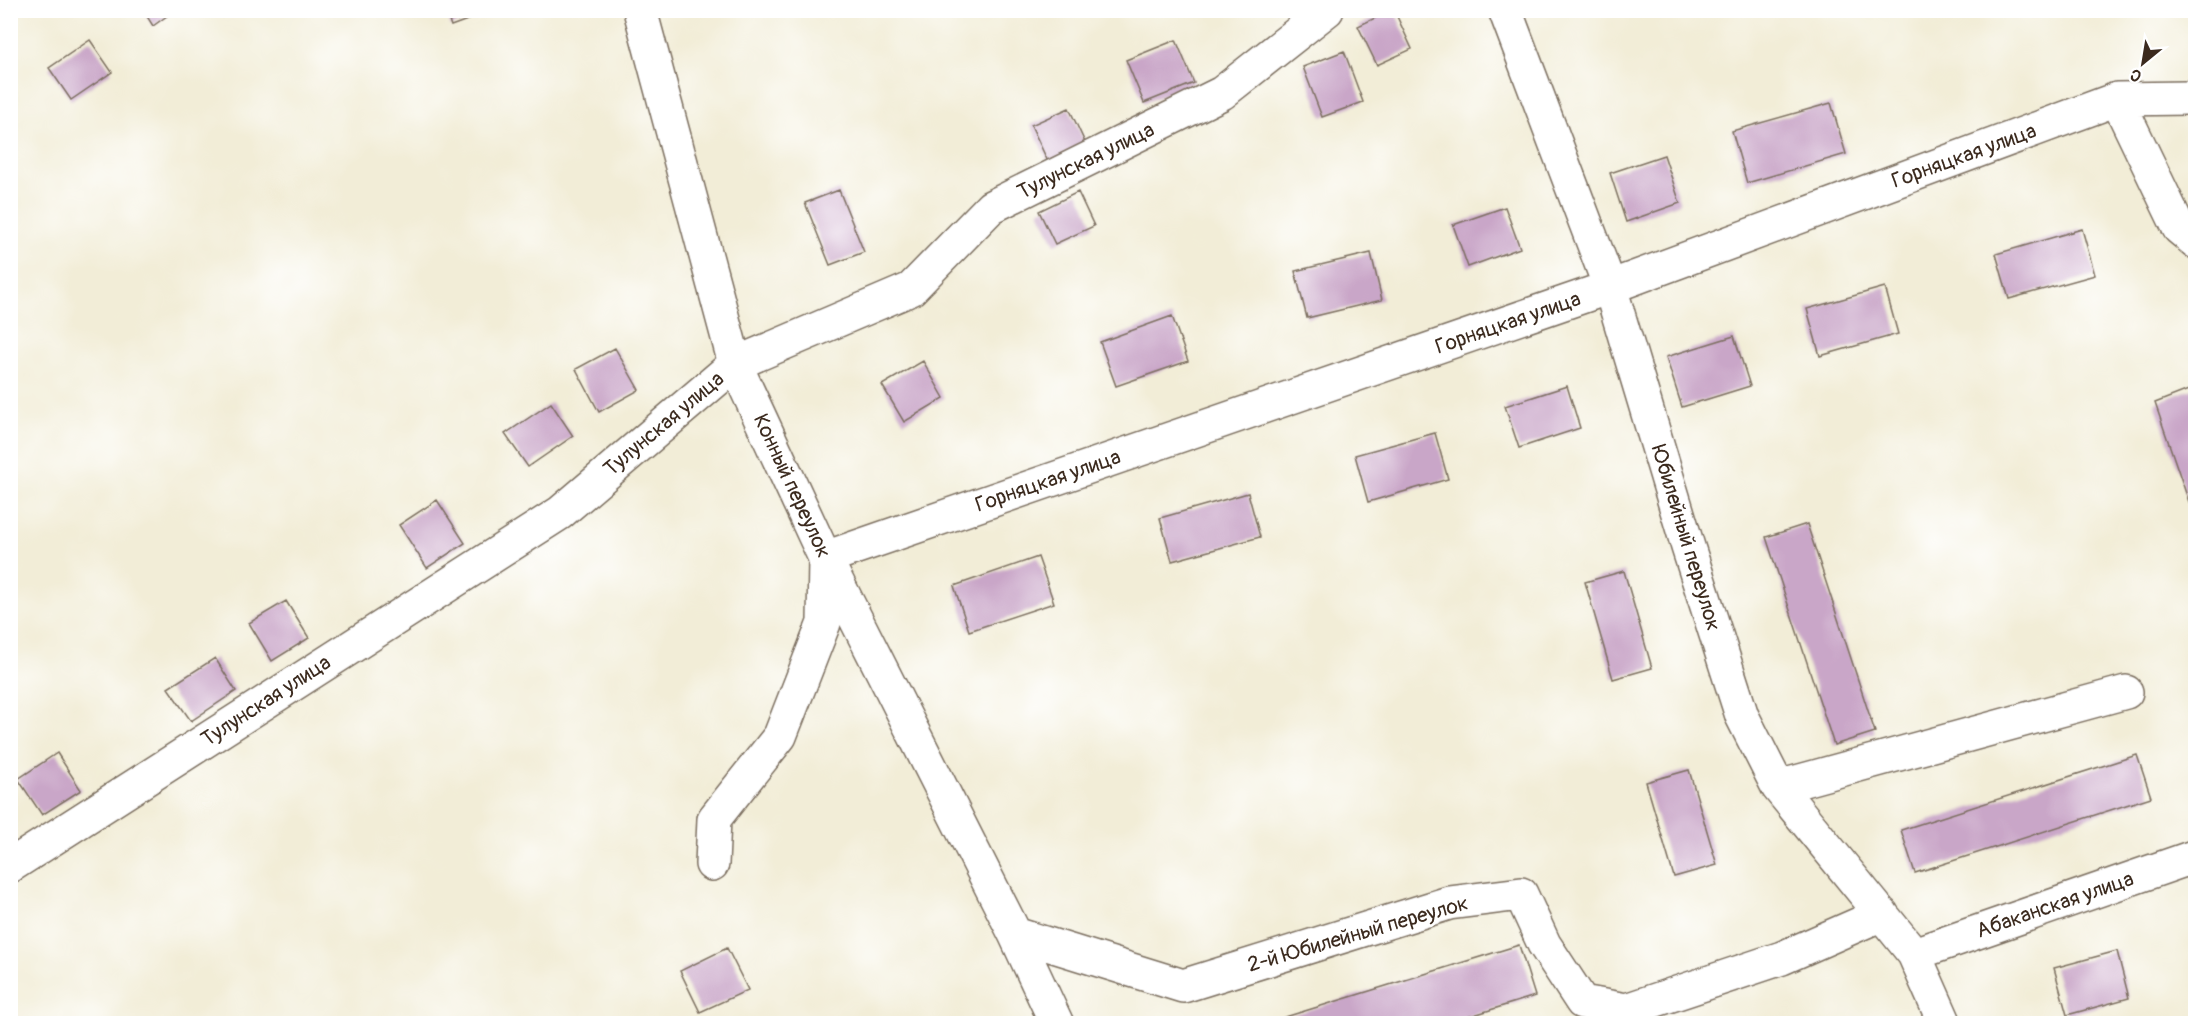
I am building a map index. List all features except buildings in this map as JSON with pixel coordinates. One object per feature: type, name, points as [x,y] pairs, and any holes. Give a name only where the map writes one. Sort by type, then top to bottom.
[{"type":"street","name":"Конный переулок","points":[[640,10],[735,364],[825,558],[1015,934],[1057,1023]]},
{"type":"street","name":"Тулунская улица","points":[[10,866],[560,513],[735,364],[911,289],[991,207],[1222,93],[1327,10]]},
{"type":"street","name":"Юбилейный переулок","points":[[1505,10],[1610,287],[1688,547],[1742,716],[1778,787],[1914,954],[1944,1023]]},
{"type":"street","name":"Горняцкая улица","points":[[825,558],[1610,287],[2117,99],[2189,98]]},
{"type":"street","points":[[2117,99],[2179,228],[2196,242]]},
{"type":"street","points":[[712,864],[714,819],[780,736],[824,623],[825,558]]},
{"type":"street","points":[[1778,787],[2126,692]]},
{"type":"street","name":"Абаканская улица","points":[[1914,954],[2196,856]]},
{"type":"street","name":"2-й Юбилейный переулок","points":[[1015,934],[1183,986],[1449,903],[1521,894],[1544,944],[1582,1002],[1626,1010],[1782,958],[1882,914]]}]
